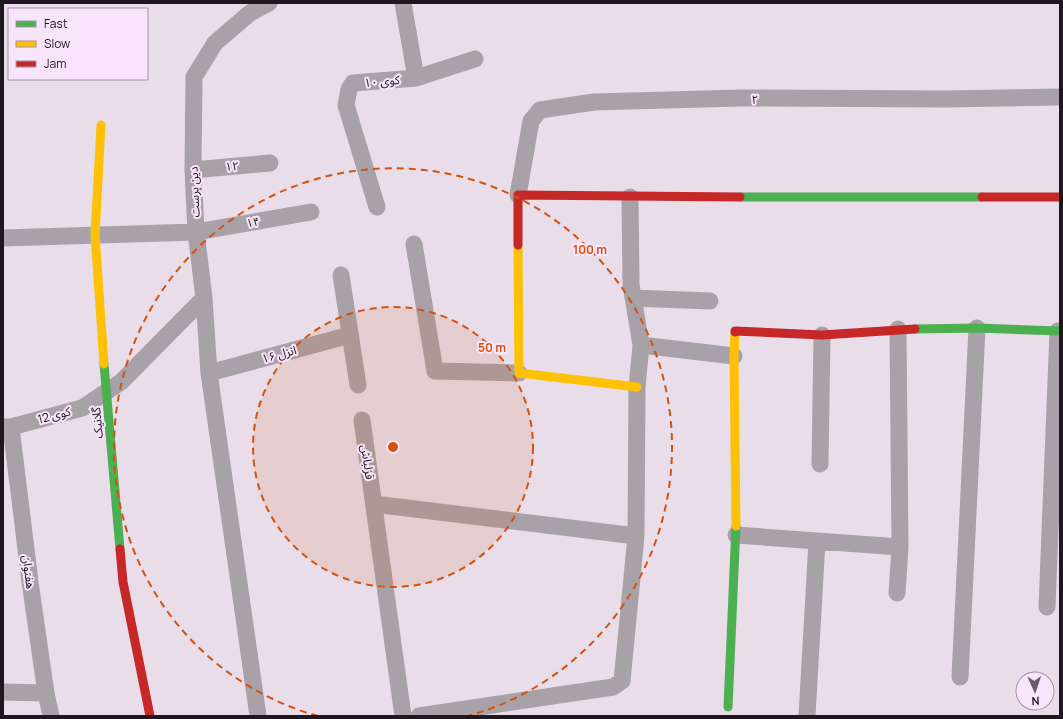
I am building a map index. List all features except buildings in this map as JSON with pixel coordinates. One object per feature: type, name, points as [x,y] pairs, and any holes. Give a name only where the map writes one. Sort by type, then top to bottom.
[{"type":"street","name":"دین پرست","points":[[258,716],[209,373],[204,298],[196,232],[193,170],[194,77],[215,43],[250,13],[269,3]]},
{"type":"street","name":"کوی ۱۰","points":[[377,207],[346,105],[349,89],[353,83],[416,78],[403,3]]},
{"type":"street","points":[[416,78],[475,59]]},
{"type":"street","name":"۲","points":[[518,195],[531,121],[540,110],[609,101],[740,98],[946,100],[1060,97]]},
{"type":"street","name":"گلانیک","points":[[101,125],[95,235],[106,392],[123,582],[150,716]]},
{"type":"street","name":"۱۲","points":[[193,170],[270,163]]},
{"type":"street","points":[[519,373],[518,195],[630,197],[1060,196]]},
{"type":"street","points":[[419,716],[613,687],[622,681],[636,536],[637,387],[641,345],[631,285],[630,197]]},
{"type":"street","name":"۱۴","points":[[3,238],[196,232],[311,212]]},
{"type":"street","points":[[414,244],[436,371],[519,373],[637,387]]},
{"type":"street","points":[[341,275],[358,385]]},
{"type":"street","name":"کوی 12","points":[[7,427],[82,408],[122,382],[204,298]]},
{"type":"street","points":[[633,298],[710,301]]},
{"type":"street","points":[[960,677],[977,328]]},
{"type":"street","points":[[728,707],[736,535],[735,331],[822,335],[898,329],[977,328],[1059,331],[1047,607]]},
{"type":"street","points":[[897,593],[900,547],[898,329]]},
{"type":"street","points":[[820,464],[822,335]]},
{"type":"street","name":"۱۶ انزل","points":[[209,373],[350,336]]},
{"type":"street","points":[[641,345],[734,356]]},
{"type":"street","name":"قزلباش","points":[[362,420],[403,716]]},
{"type":"street","name":"هفتوان","points":[[7,427],[50,716]]},
{"type":"street","points":[[374,504],[636,536]]},
{"type":"street","points":[[736,535],[900,547]]},
{"type":"street","points":[[807,716],[817,541]]},
{"type":"street","points":[[3,692],[46,693]]},
{"type":"traffic: fast","points":[[740,197],[982,197]]},
{"type":"traffic: fast","points":[[915,329],[977,328],[1060,331]]},
{"type":"traffic: fast","points":[[104,364],[120,549]]},
{"type":"traffic: fast","points":[[728,707],[736,526]]},
{"type":"traffic: slow","points":[[101,125],[95,235],[104,364]]},
{"type":"traffic: slow","points":[[518,245],[519,373],[637,387]]},
{"type":"traffic: slow","points":[[735,332],[736,526]]},
{"type":"traffic: jam","points":[[518,245],[518,195],[740,197]]},
{"type":"traffic: jam","points":[[982,197],[1060,197]]},
{"type":"traffic: jam","points":[[735,332],[822,335],[915,329]]},
{"type":"traffic: jam","points":[[120,549],[123,582],[150,716]]}]
